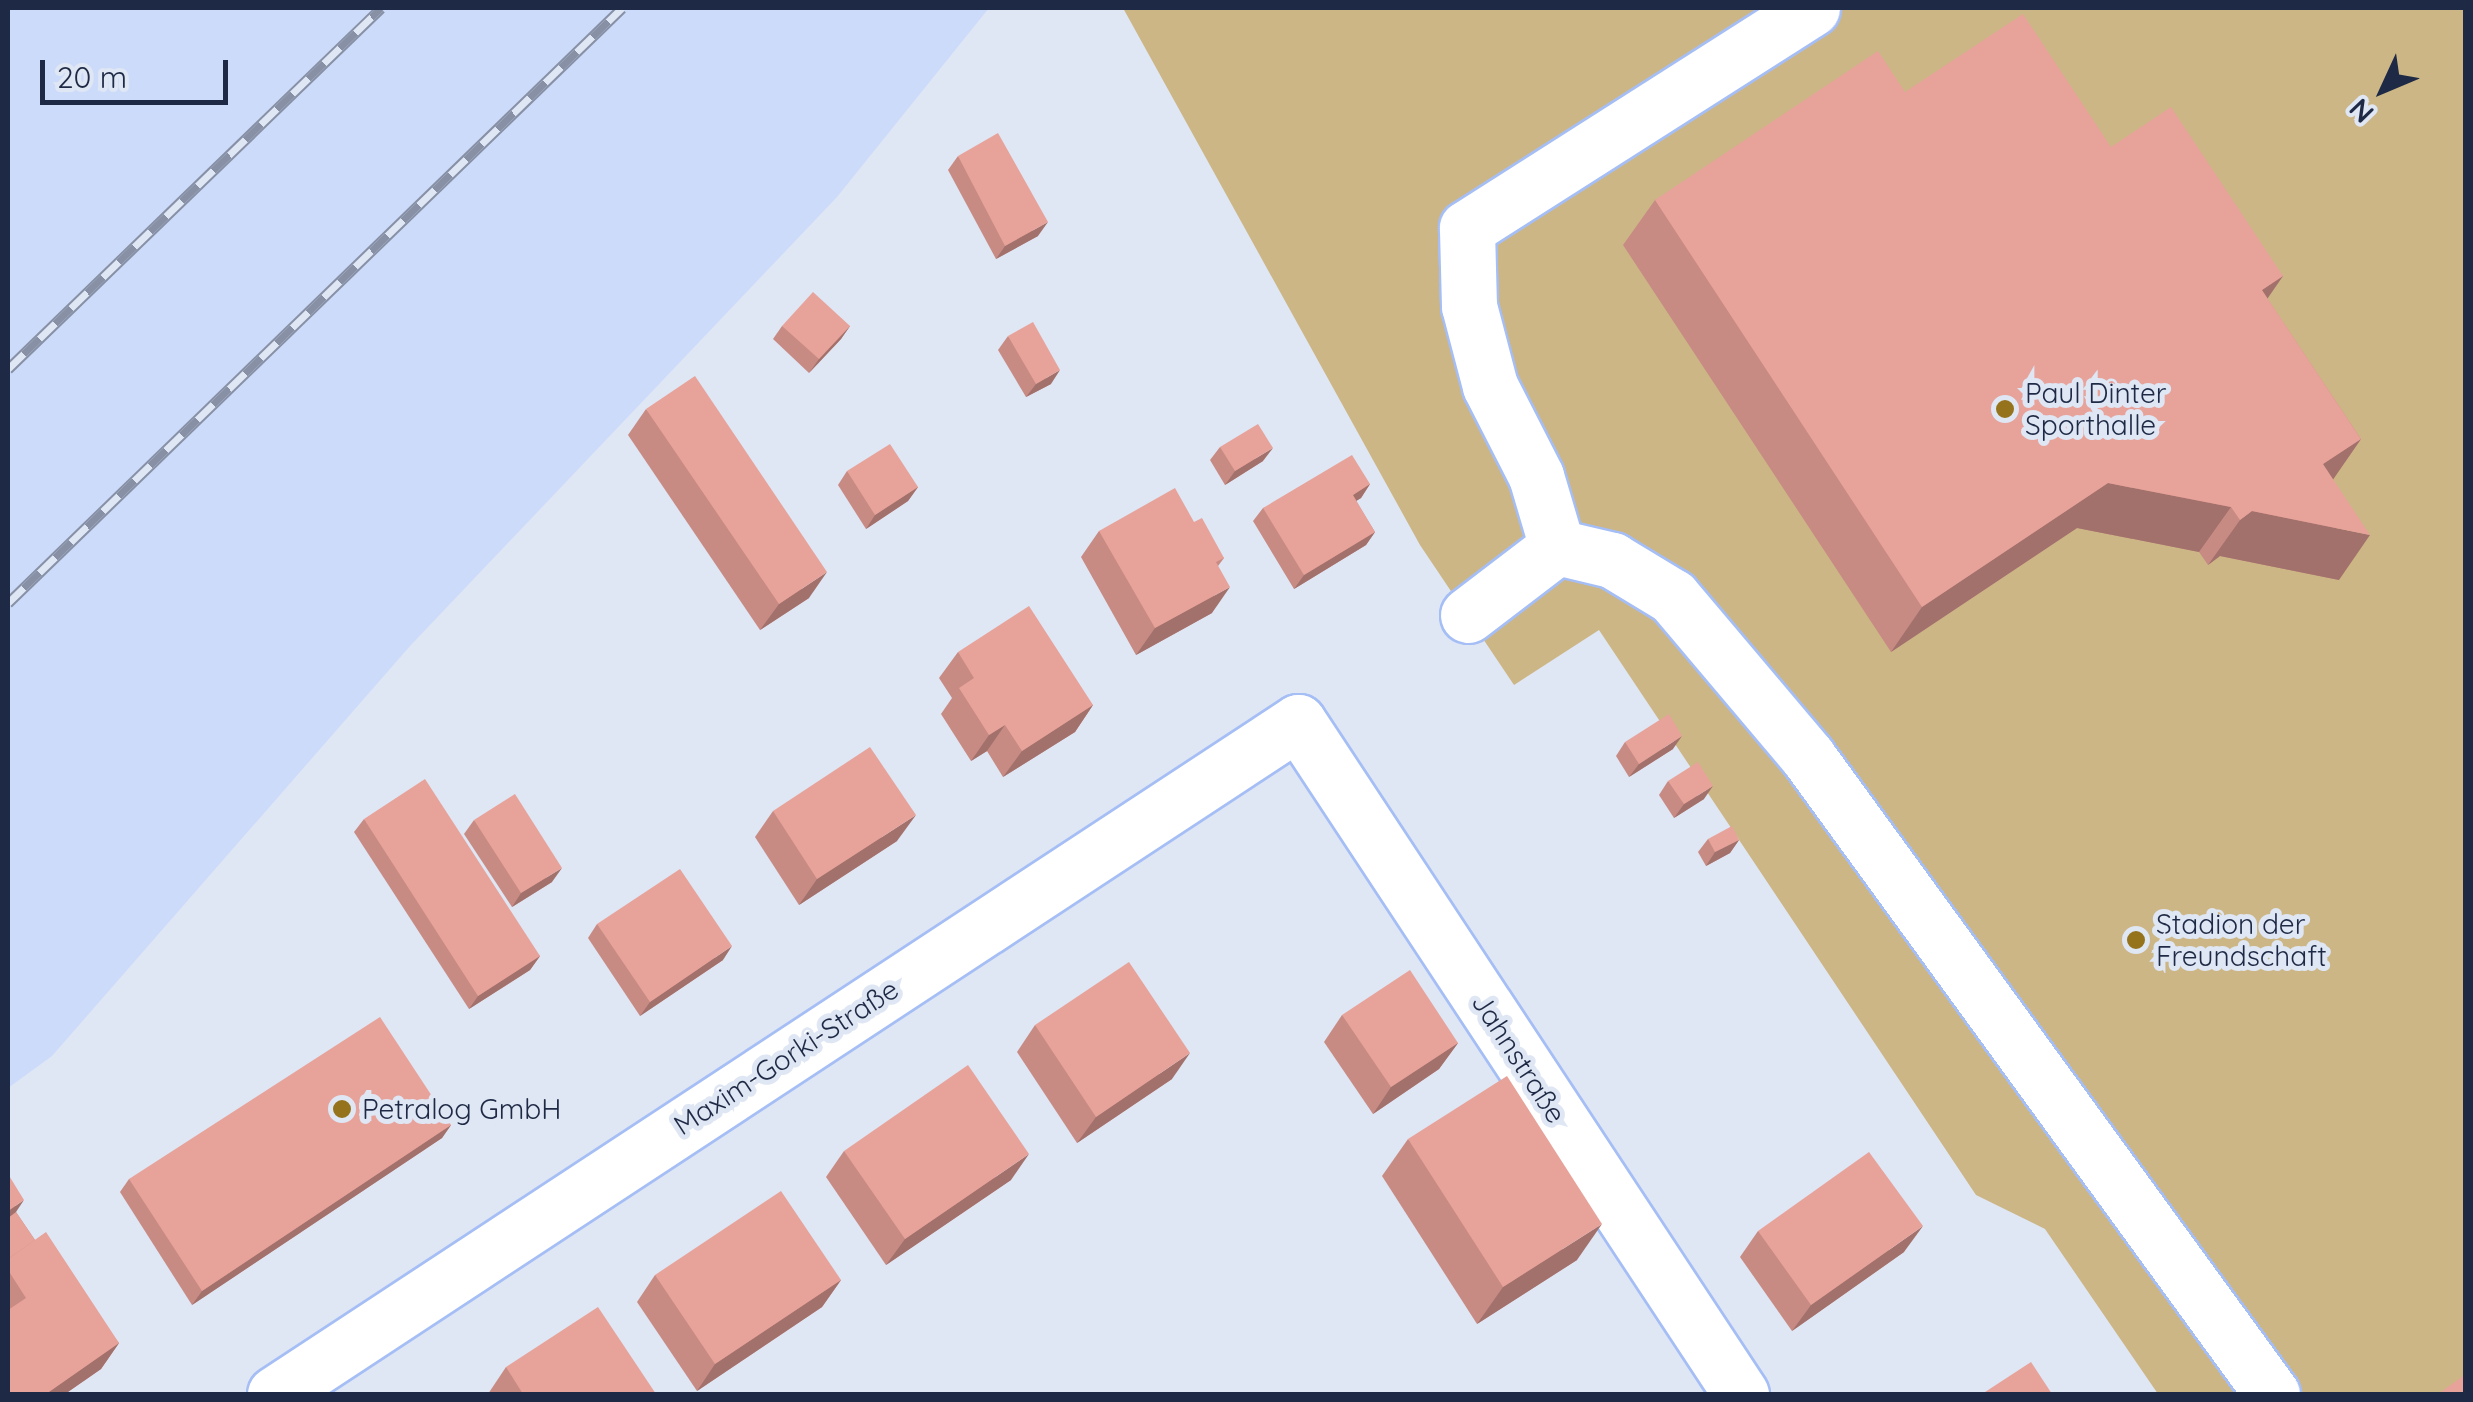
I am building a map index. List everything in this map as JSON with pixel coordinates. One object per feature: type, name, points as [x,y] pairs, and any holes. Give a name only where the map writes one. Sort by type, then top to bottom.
[{"type":"street","points":[[1557,547],[1536,476],[1490,386],[1469,306],[1467,228],[1812,8]]},
{"type":"street","points":[[1468,614],[1557,547]]},
{"type":"street","points":[[1557,547],[1612,560],[1674,598],[1808,758],[2272,1394]]},
{"type":"street","name":"Maxim-Gorki-Straße","points":[[275,1394],[1298,722]]},
{"type":"street","name":"Jahnstraße","points":[[1298,722],[1741,1394]]},
{"type":"shaded area","points":[[8,8],[989,8],[837,197],[410,646],[52,1056],[8,1088]]},
{"type":"shaded area","name":"Stadion der Freundschaft","points":[[1123,8],[2465,8],[2465,1394],[2158,1394],[2045,1229],[1976,1195],[1599,630],[1514,685],[1420,545]]},
{"type":"building","name":"Paul Dinter Sporthalle","points":[[2023,14],[2111,147],[2171,107],[2283,276],[2262,290],[2361,439],[2323,464],[2370,535],[2252,511],[2240,520],[2231,507],[2108,483],[1922,607],[1655,200],[1878,51],[1905,92]]},
{"type":"building","points":[[998,133],[1048,222],[1005,246],[958,156]]},
{"type":"building","points":[[813,292],[850,326],[819,359],[782,326]]},
{"type":"building","points":[[1033,322],[1060,370],[1036,384],[1008,336]]},
{"type":"building","points":[[695,376],[827,572],[779,604],[646,409]]},
{"type":"building","points":[[1258,424],[1273,448],[1235,471],[1220,447]]},
{"type":"building","points":[[890,444],[918,487],[875,515],[847,471]]},
{"type":"building","points":[[1352,455],[1370,484],[1353,495],[1375,532],[1304,575],[1263,508]]},
{"type":"building","points":[[1175,488],[1194,522],[1202,518],[1224,558],[1216,562],[1230,587],[1155,628],[1099,531]]},
{"type":"building","points":[[1029,606],[1093,705],[1022,751],[1005,725],[989,735],[959,688],[974,678],[958,652]]},
{"type":"building","points":[[1669,714],[1682,736],[1639,764],[1625,742]]},
{"type":"building","points":[[870,747],[916,815],[817,879],[773,811]]},
{"type":"building","points":[[1698,762],[1713,786],[1684,804],[1668,781]]},
{"type":"building","points":[[425,779],[540,956],[478,996],[364,819]]},
{"type":"building","points":[[515,794],[562,868],[521,893],[474,820]]},
{"type":"building","points":[[1732,826],[1739,840],[1715,852],[1708,839]]},
{"type":"building","points":[[680,869],[732,946],[650,1002],[597,924]]},
{"type":"building","points":[[1129,962],[1190,1053],[1096,1117],[1035,1025]]},
{"type":"building","points":[[1410,970],[1458,1043],[1391,1087],[1342,1015]]},
{"type":"building","points":[[380,1017],[451,1125],[202,1291],[129,1179]]},
{"type":"building","points":[[968,1065],[1029,1154],[905,1239],[844,1151]]},
{"type":"building","points":[[1507,1076],[1602,1224],[1503,1287],[1408,1139]]},
{"type":"building","points":[[1869,1152],[1923,1226],[1811,1305],[1758,1231]]},
{"type":"building","points":[[8,1174],[24,1200],[8,1211]]},
{"type":"building","points":[[781,1191],[841,1280],[715,1364],[655,1275]]},
{"type":"building","points":[[16,1212],[35,1240],[8,1259],[8,1218]]},
{"type":"building","points":[[46,1232],[119,1343],[46,1394],[8,1394],[8,1310],[26,1298],[8,1270],[8,1259]]},
{"type":"building","points":[[598,1307],[656,1394],[523,1394],[506,1367]]},
{"type":"building","points":[[2031,1362],[2052,1394],[1982,1394]]},
{"type":"building","points":[[2466,1374],[2466,1394],[2438,1394]]},
{"type":"railway","points":[[8,369],[381,8]]},
{"type":"railway","points":[[8,603],[622,8]]},
{"type":"place","name":"Paul Dinter Sporthalle","points":[[2005,409]]},
{"type":"place","name":"Stadion der Freundschaft","points":[[2136,940]]},
{"type":"place","name":"Petralog GmbH","points":[[342,1109]]}]
